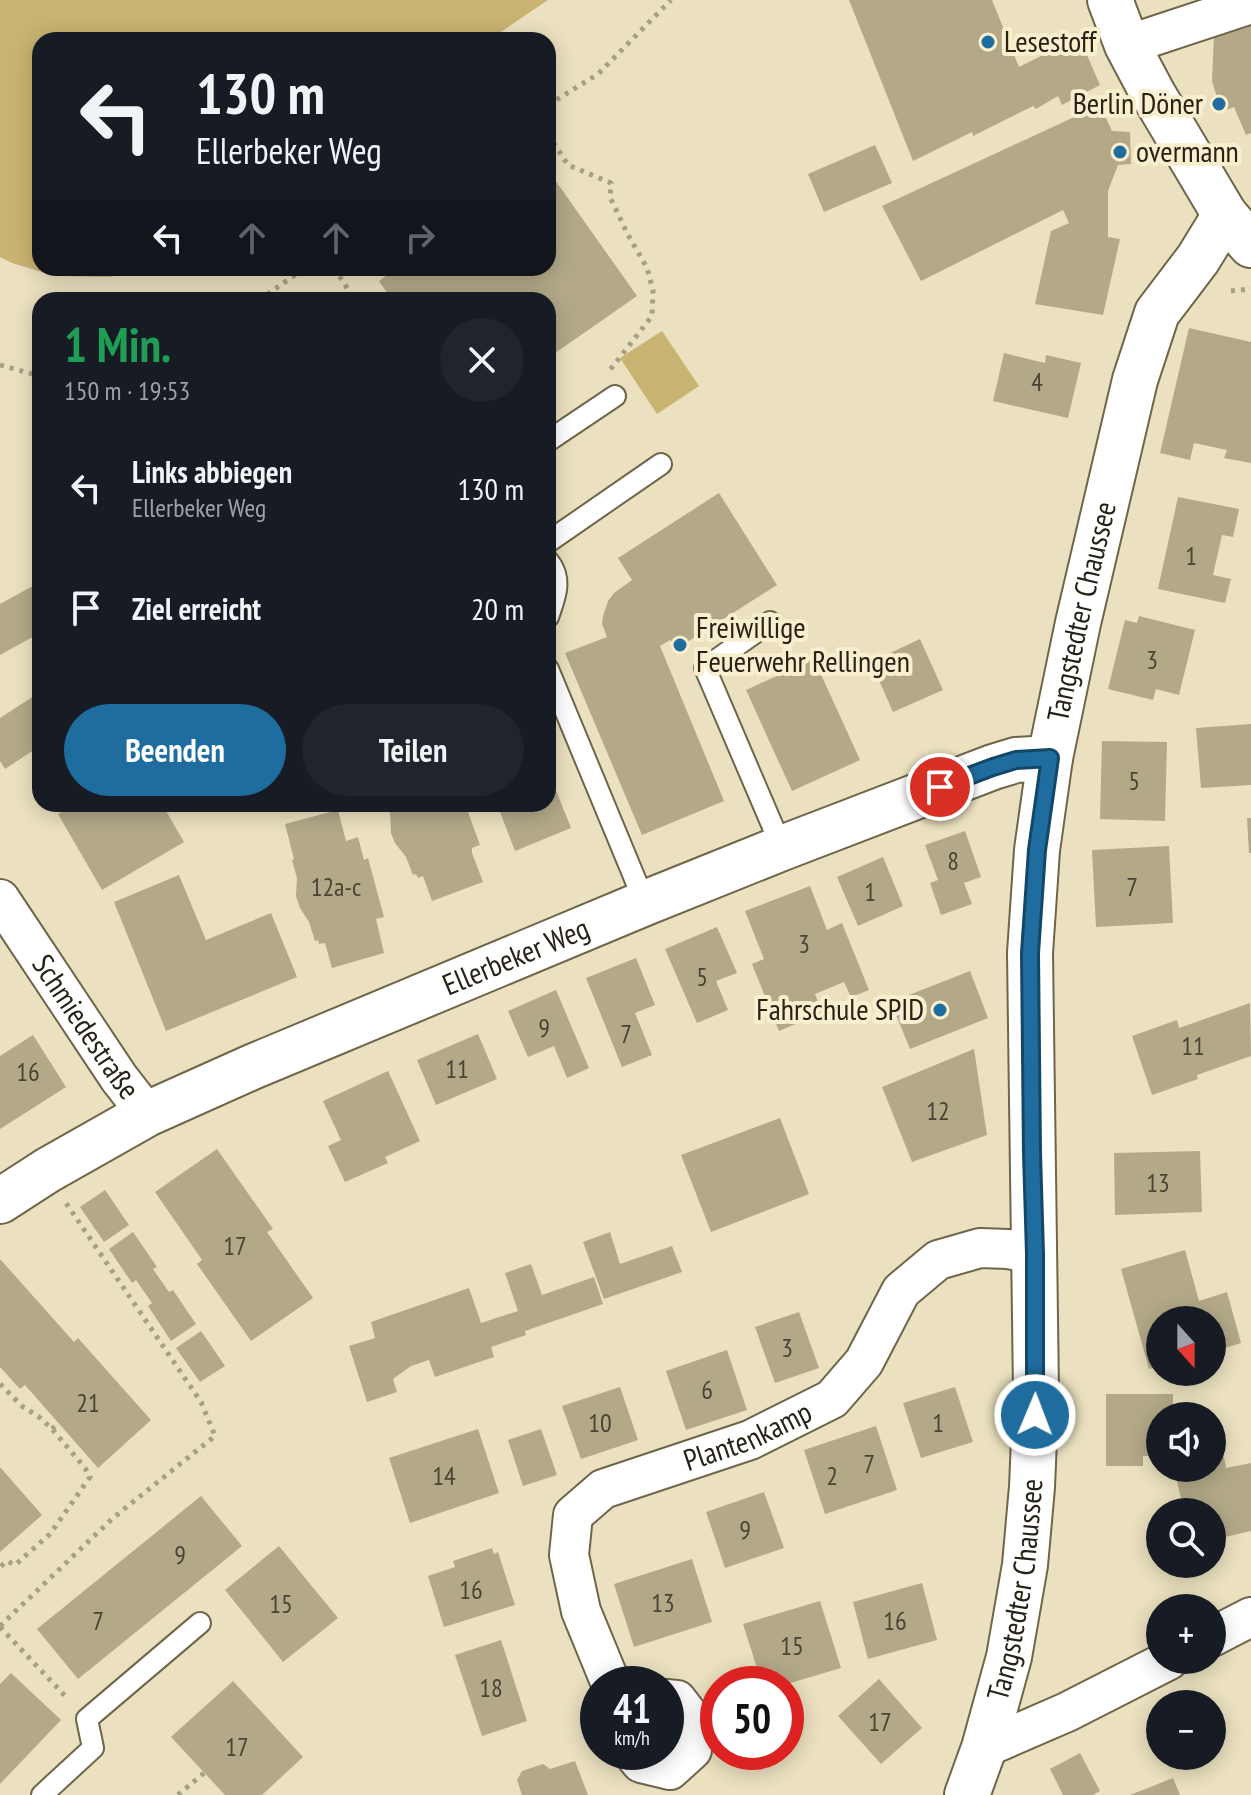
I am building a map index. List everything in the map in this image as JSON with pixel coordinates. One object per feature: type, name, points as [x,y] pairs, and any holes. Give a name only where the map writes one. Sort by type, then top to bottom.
[{"type":"main road","points":[[1110,0],[1127,45],[1153,94],[1238,230]]},
{"type":"main road","name":"Tangstedter Chaussee","points":[[967,1795],[984,1748],[1009,1657],[1025,1565],[1032,1487],[1036,1391],[1030,953],[1037,850],[1050,758],[1135,380],[1157,313],[1198,259],[1238,230]]},
{"type":"main road","name":"Ellerbeker Weg","points":[[0,1201],[147,1114],[369,1017],[782,848],[993,767],[1016,760],[1050,758]]},
{"type":"street","points":[[1127,45],[1251,4]]},
{"type":"street","name":"Schmiedestraße","points":[[0,899],[119,1078],[147,1114]]},
{"type":"street","name":"Plantenkamp","points":[[604,1666],[581,1611],[569,1555],[573,1515],[603,1489],[750,1440],[832,1399],[864,1362],[901,1291],[938,1260],[980,1248],[1035,1254]]},
{"type":"street","points":[[1226,1630],[1251,1617]]},
{"type":"street","points":[[984,1748],[1067,1712],[1146,1672]]},
{"type":"street","points":[[684,1709],[694,1722],[692,1750],[684,1757]]},
{"type":"lane","points":[[556,436],[615,396]]},
{"type":"lane","points":[[556,536],[661,464]]},
{"type":"lane","points":[[770,622],[705,668],[782,848]]},
{"type":"lane","points":[[556,688],[645,903]]},
{"type":"lane","points":[[42,1795],[93,1748],[87,1719],[200,1623]]},
{"type":"path","points":[[556,100],[598,74],[671,0]]},
{"type":"path","points":[[556,146],[568,165],[611,183],[610,197],[647,268],[653,290],[652,316],[606,378],[615,396]]},
{"type":"path","points":[[270,292],[294,276]]},
{"type":"path","points":[[1231,291],[1251,289]]},
{"type":"path","points":[[0,365],[32,374]]},
{"type":"path","points":[[65,1202],[201,1402],[215,1436],[113,1518],[0,1627],[87,1719]]},
{"type":"path","points":[[0,1384],[52,1429],[90,1477],[50,1534],[15,1565],[7,1561],[0,1567]]},
{"type":"path","points":[[52,1429],[58,1423]]},
{"type":"path","points":[[178,1795],[204,1773]]},
{"type":"shaded area","points":[[0,0],[548,0],[501,32],[32,32],[32,269],[0,257]]},
{"type":"shaded area","points":[[662,331],[699,386],[657,414],[620,358]]},
{"type":"building","points":[[849,0],[992,0],[1019,67],[1079,37],[1100,85],[1062,105],[1058,96],[1036,109],[1033,106],[913,161]]},
{"type":"building","points":[[1251,21],[1251,133],[1246,135],[1234,107],[1226,110],[1219,104],[1212,81],[1214,35]]},
{"type":"building","points":[[1100,105],[1112,131],[1130,132],[1131,164],[1118,165],[1108,191],[1108,237],[1120,239],[1103,315],[1035,304],[1051,231],[1069,223],[1063,210],[921,281],[882,206]]},
{"type":"building","points":[[875,145],[892,183],[824,212],[808,174]]},
{"type":"building","points":[[556,181],[637,296],[556,352],[556,292],[387,292],[379,281],[386,276],[556,276]]},
{"type":"building","points":[[1189,328],[1251,342],[1251,463],[1224,458],[1227,450],[1194,443],[1190,460],[1160,453]]},
{"type":"building","points":[[1004,353],[1045,363],[1046,355],[1081,363],[1068,418],[993,401]]},
{"type":"building","points":[[719,493],[777,585],[676,649],[670,640],[660,646],[724,801],[642,835],[565,653],[607,637],[602,624],[608,601],[632,580],[618,558]]},
{"type":"building","points":[[1178,497],[1239,509],[1233,537],[1222,535],[1213,575],[1231,579],[1225,603],[1158,589]]},
{"type":"building","points":[[32,586],[32,637],[0,655],[0,604]]},
{"type":"building","points":[[1139,616],[1195,630],[1179,695],[1156,689],[1153,700],[1108,689],[1125,620],[1137,623]]},
{"type":"building","points":[[920,639],[943,690],[893,712],[871,662]]},
{"type":"building","points":[[814,659],[860,760],[792,791],[746,690]]},
{"type":"building","points":[[32,697],[32,751],[5,769],[0,761],[0,718]]},
{"type":"building","points":[[1251,724],[1251,785],[1201,788],[1196,728]]},
{"type":"building","points":[[1102,741],[1167,742],[1165,821],[1100,819]]},
{"type":"building","points":[[556,790],[571,828],[515,851],[500,812],[556,812]]},
{"type":"building","points":[[167,812],[184,842],[102,890],[58,814]]},
{"type":"building","points":[[339,812],[346,841],[358,837],[364,860],[368,858],[384,917],[376,919],[384,953],[332,968],[325,943],[315,941],[296,896],[297,878],[285,824]]},
{"type":"building","points":[[468,812],[480,845],[472,848],[472,853],[483,882],[432,901],[423,876],[418,878],[416,874],[413,875],[406,857],[395,843],[390,814]]},
{"type":"building","points":[[1247,818],[1251,818],[1251,853],[1249,853]]},
{"type":"building","points":[[965,831],[981,877],[964,883],[972,904],[941,915],[930,883],[938,880],[925,845]]},
{"type":"building","points":[[1169,846],[1173,923],[1096,927],[1092,850]]},
{"type":"building","points":[[883,857],[903,906],[858,926],[837,877]]},
{"type":"building","points":[[179,875],[206,940],[271,913],[297,977],[166,1031],[114,902]]},
{"type":"building","points":[[810,886],[827,930],[842,923],[869,990],[851,997],[844,982],[815,994],[822,1013],[779,1031],[752,964],[764,959],[745,911]]},
{"type":"building","points":[[717,927],[737,973],[716,981],[728,1010],[697,1023],[665,949]]},
{"type":"building","points":[[636,958],[655,1005],[635,1013],[652,1055],[622,1067],[586,978]]},
{"type":"building","name":"Fahrschule SPID","points":[[970,971],[988,1018],[910,1049],[891,1002]]},
{"type":"building","points":[[556,990],[589,1068],[567,1078],[554,1046],[528,1057],[508,1011]]},
{"type":"building","points":[[1250,1003],[1251,1056],[1152,1095],[1132,1036],[1177,1020],[1179,1028]]},
{"type":"building","points":[[478,1034],[497,1079],[436,1105],[417,1060]]},
{"type":"building","points":[[33,1035],[66,1087],[0,1129],[0,1056]]},
{"type":"building","points":[[974,1049],[987,1135],[912,1162],[882,1087]]},
{"type":"building","points":[[388,1071],[420,1141],[385,1157],[388,1163],[345,1182],[328,1146],[341,1140],[323,1101]]},
{"type":"building","points":[[780,1118],[809,1194],[711,1232],[681,1155]]},
{"type":"building","points":[[217,1149],[273,1229],[267,1232],[313,1298],[251,1341],[197,1264],[202,1260],[155,1192]]},
{"type":"building","points":[[1200,1151],[1202,1212],[1115,1215],[1114,1153]]},
{"type":"building","points":[[105,1190],[129,1225],[104,1242],[80,1207]]},
{"type":"building","points":[[133,1232],[157,1267],[153,1269],[169,1292],[173,1290],[196,1324],[171,1341],[148,1306],[152,1303],[136,1280],[132,1283],[109,1249]]},
{"type":"building","points":[[610,1232],[620,1264],[672,1246],[682,1272],[604,1299],[583,1242]]},
{"type":"building","points":[[1185,1250],[1199,1301],[1227,1292],[1241,1343],[1226,1348],[1226,1306],[1146,1306],[1146,1358],[1121,1269]]},
{"type":"building","points":[[0,1259],[74,1342],[78,1338],[151,1420],[98,1468],[25,1385],[20,1389],[0,1367]]},
{"type":"building","points":[[531,1264],[542,1295],[594,1277],[603,1304],[525,1331],[526,1335],[491,1347],[494,1357],[435,1377],[429,1360],[411,1366],[393,1379],[397,1392],[367,1402],[349,1346],[375,1338],[371,1322],[469,1288],[481,1323],[518,1311],[505,1273]]},
{"type":"building","points":[[799,1312],[819,1368],[775,1383],[755,1327]]},
{"type":"building","points":[[201,1331],[225,1366],[200,1382],[176,1348]]},
{"type":"building","points":[[727,1350],[747,1410],[686,1430],[666,1371]]},
{"type":"building","points":[[620,1387],[638,1440],[581,1459],[562,1406]]},
{"type":"building","points":[[955,1387],[973,1442],[921,1458],[903,1403]]},
{"type":"building","points":[[1106,1394],[1173,1394],[1173,1402],[1146,1402],[1146,1456],[1143,1456],[1143,1466],[1106,1466]]},
{"type":"building","points":[[876,1426],[897,1490],[825,1514],[804,1450]]},
{"type":"building","points":[[478,1429],[499,1493],[410,1523],[389,1458]]},
{"type":"building","points":[[541,1429],[557,1475],[523,1486],[508,1440]]},
{"type":"building","points":[[1251,1463],[1251,1531],[1226,1537],[1226,1498],[1181,1498],[1177,1482],[1226,1482],[1226,1468]]},
{"type":"building","points":[[0,1467],[42,1515],[0,1552]]},
{"type":"building","points":[[764,1492],[784,1548],[725,1568],[706,1512]]},
{"type":"building","points":[[201,1496],[242,1546],[78,1679],[37,1629]]},
{"type":"building","points":[[279,1546],[338,1618],[283,1662],[225,1590]]},
{"type":"building","points":[[492,1548],[494,1554],[498,1552],[515,1605],[444,1627],[428,1576],[455,1567],[453,1561]]},
{"type":"building","points":[[692,1559],[712,1622],[634,1647],[614,1584]]},
{"type":"building","points":[[922,1583],[937,1640],[868,1659],[853,1602]]},
{"type":"building","points":[[820,1601],[841,1668],[804,1679],[804,1666],[756,1666],[743,1624]]},
{"type":"building","points":[[501,1640],[527,1721],[482,1736],[455,1655]]},
{"type":"building","points":[[11,1673],[61,1720],[0,1784],[0,1684]]},
{"type":"building","points":[[879,1679],[922,1728],[881,1764],[838,1716]]},
{"type":"building","points":[[233,1681],[303,1757],[262,1795],[225,1795],[171,1737]]},
{"type":"building","points":[[1080,1753],[1100,1791],[1093,1795],[1063,1795],[1050,1769]]},
{"type":"building","points":[[575,1761],[588,1795],[522,1795],[517,1780],[522,1771],[543,1764],[550,1769]]},
{"type":"building","points":[[1173,1778],[1180,1795],[1130,1795]]},
{"type":"place","name":"Lesestoff","points":[[988,42]]},
{"type":"place","name":"Berlin Döner","points":[[1219,104]]},
{"type":"place","name":"overmann","points":[[1120,152]]},
{"type":"place","name":"Freiwillige Feuerwehr Rellingen","points":[[680,645]]},
{"type":"place","name":"Fahrschule SPID","points":[[940,1010]]},
{"type":"route","points":[[940,787],[1016,760],[1050,758],[1037,850],[1030,953],[1035,1415]]}]
